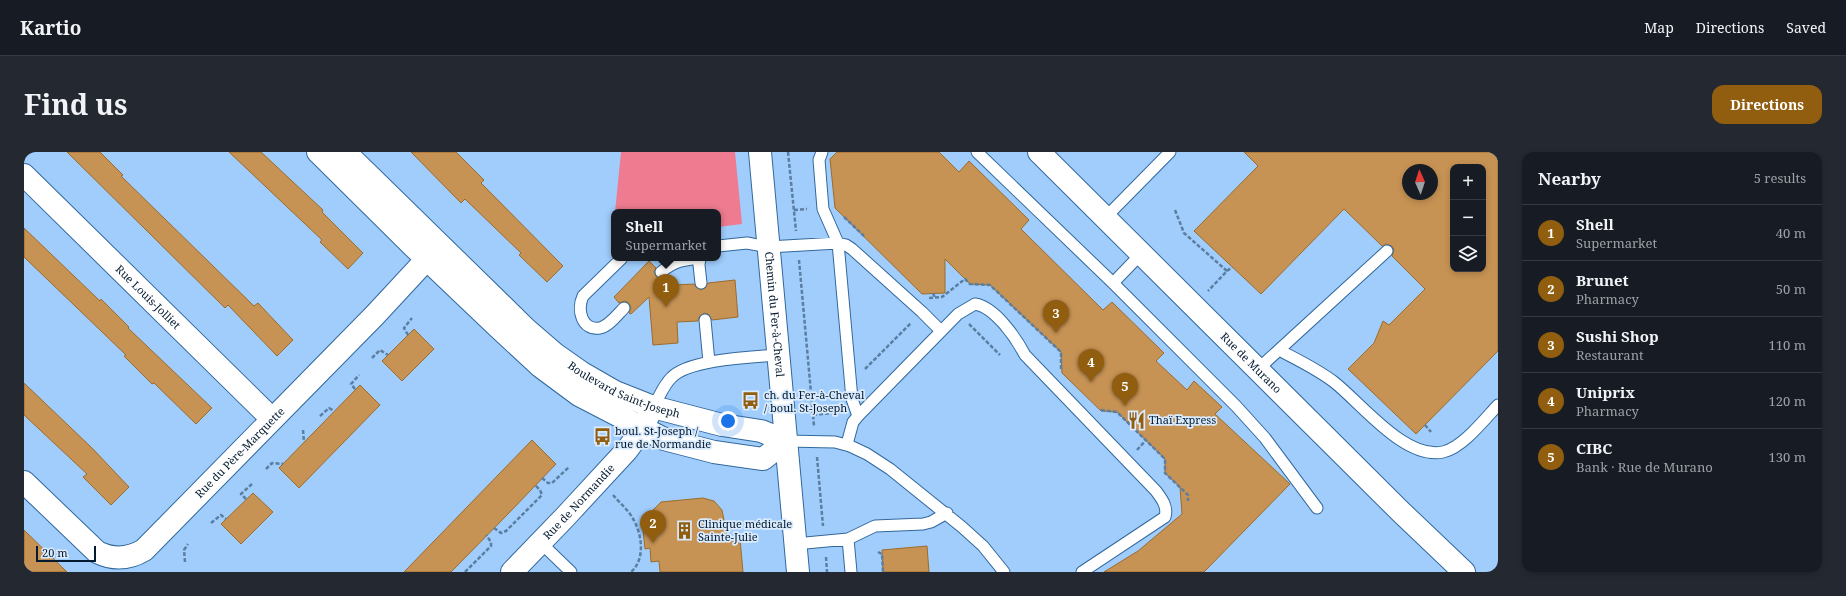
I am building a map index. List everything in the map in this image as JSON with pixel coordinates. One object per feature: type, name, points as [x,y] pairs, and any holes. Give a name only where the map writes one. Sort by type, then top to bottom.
[{"type":"street","name":"Boulevard Saint-Joseph","points":[[318,152],[433,252],[526,328],[555,354],[582,373],[615,392],[653,407],[722,425],[761,431],[786,441]]},
{"type":"street","name":"Boulevard Saint-Joseph","points":[[345,152],[433,252],[540,366],[579,395],[642,429],[664,439],[694,448],[748,458],[763,459],[786,441]]},
{"type":"street","name":"Chemin du Fer-à-Cheval","points":[[760,152],[798,572]]},
{"type":"street","name":"Rue de Murano","points":[[1043,153],[1105,218],[1257,370],[1464,572]]},
{"type":"street","name":"Rue Louis-Jolliet","points":[[24,175],[272,419]]},
{"type":"street","name":"Rue du Père-Marquette","points":[[24,482],[97,552],[112,558],[128,557],[144,550],[375,315],[433,252]]},
{"type":"street","name":"Rue de Normandie","points":[[512,572],[600,480],[631,444],[642,429],[653,407]]},
{"type":"lane","points":[[822,152],[819,160],[823,208],[838,243],[852,399],[858,416]]},
{"type":"lane","points":[[977,152],[1236,406],[1265,438],[1317,508]]},
{"type":"lane","points":[[1105,218],[1170,152]]},
{"type":"lane","points":[[721,246],[747,243],[768,247],[838,243],[846,245],[922,312],[941,331]]},
{"type":"lane","points":[[1257,370],[1387,251]]},
{"type":"lane","points":[[1113,284],[1141,254]]},
{"type":"lane","points":[[619,261],[583,296],[580,302],[579,310],[581,318],[586,324],[592,327],[600,328],[607,325],[624,308]]},
{"type":"lane","points":[[661,272],[671,264],[678,261]]},
{"type":"lane","points":[[700,261],[701,283]]},
{"type":"lane","points":[[847,444],[853,422],[858,416],[958,314],[969,306],[975,304],[986,307],[1016,338],[1025,355],[1162,498],[1166,512],[1165,517],[1082,572]]},
{"type":"lane","points":[[705,320],[710,362]]},
{"type":"lane","points":[[1279,350],[1316,370],[1334,383],[1402,442],[1422,452],[1443,452],[1453,449],[1465,439],[1498,405]]},
{"type":"lane","points":[[653,407],[671,377],[680,370],[710,362],[778,355]]},
{"type":"lane","points":[[786,441],[815,440],[847,444],[867,454],[890,469],[947,513],[983,546],[1004,572]]},
{"type":"lane","points":[[795,544],[848,540],[875,526],[923,524],[931,522],[947,513]]},
{"type":"lane","points":[[848,540],[851,572]]},
{"type":"lane","points":[[540,543],[571,572]]},
{"type":"path","points":[[788,152],[796,229]]},
{"type":"path","points":[[794,210],[807,209]]},
{"type":"path","points":[[1175,210],[1184,233],[1227,271]]},
{"type":"path","points":[[840,213],[868,240]]},
{"type":"path","points":[[799,261],[813,415],[842,412]]},
{"type":"path","points":[[1204,296],[1232,267]]},
{"type":"path","points":[[926,298],[942,297],[965,279],[970,284],[990,285],[1061,352],[1062,373]]},
{"type":"path","points":[[933,293],[935,298]]},
{"type":"path","points":[[408,335],[404,328],[412,318]]},
{"type":"path","points":[[863,371],[911,323]]},
{"type":"path","points":[[372,358],[380,350],[388,355]]},
{"type":"path","points":[[356,389],[351,384],[359,375]]},
{"type":"path","points":[[1096,406],[1101,411],[1117,412],[1165,459],[1165,473],[1188,495],[1188,501]]},
{"type":"path","points":[[320,416],[329,408],[334,411]]},
{"type":"path","points":[[1425,425],[1431,432]]},
{"type":"path","points":[[303,430],[304,442]]},
{"type":"path","points":[[266,469],[272,463],[283,464]]},
{"type":"path","points":[[542,478],[548,483],[552,484],[569,467]]},
{"type":"path","points":[[818,468],[823,526]]},
{"type":"path","points":[[600,480],[631,517],[639,539],[641,556],[638,564],[631,572]]},
{"type":"path","points":[[246,499],[241,494],[252,484]]},
{"type":"path","points":[[494,528],[501,533],[506,532],[528,510],[542,495],[535,485]]},
{"type":"path","points":[[211,523],[221,515],[226,519]]},
{"type":"path","points":[[465,572],[491,546],[491,542],[486,536]]},
{"type":"path","points":[[639,539],[644,539]]},
{"type":"path","points":[[185,562],[184,550],[188,544]]},
{"type":"path","points":[[878,552],[882,554],[884,572]]},
{"type":"path","points":[[826,558],[827,572]]},
{"type":"shaded area","points":[[621,152],[735,152],[742,224],[721,227],[721,209],[615,209]]},
{"type":"building","points":[[67,152],[100,152],[123,175],[121,176],[254,306],[258,303],[293,340],[277,356],[228,305],[225,308]]},
{"type":"building","points":[[229,152],[261,152],[323,210],[322,212],[363,253],[348,269],[320,242],[322,240]]},
{"type":"building","points":[[411,152],[456,152],[484,180],[481,183],[563,266],[547,282],[519,255],[521,253],[465,199],[461,203]]},
{"type":"building","points":[[837,152],[939,152],[959,172],[969,161],[1029,220],[1021,229],[1103,310],[1112,302],[1164,353],[1156,361],[1187,390],[1194,381],[1222,407],[1215,414],[1290,484],[1204,572],[1104,572],[1138,551],[1182,514],[1180,487],[1165,473],[1165,459],[1117,412],[1101,411],[1062,373],[1061,352],[990,285],[970,284],[945,259],[945,293],[922,294],[835,208],[830,159]]},
{"type":"building","points":[[1244,152],[1498,152],[1498,351],[1416,434],[1348,369],[1374,343],[1383,321],[1389,325],[1425,289],[1392,256],[1394,250],[1392,246],[1386,244],[1382,246],[1344,209],[1261,294],[1194,231],[1258,166]]},
{"type":"building","points":[[24,228],[100,301],[101,299],[129,327],[128,328],[212,408],[196,424],[154,383],[152,384],[124,356],[126,355],[24,257]]},
{"type":"building","points":[[649,261],[656,268],[654,272],[656,276],[661,279],[666,277],[674,285],[694,284],[701,290],[705,288],[708,283],[735,280],[738,317],[712,320],[708,314],[704,313],[699,317],[698,321],[677,322],[678,343],[653,345],[649,297],[631,314],[629,313],[631,309],[629,303],[625,301],[619,303],[614,297]]},
{"type":"building","points":[[414,329],[434,349],[402,381],[382,361]]},
{"type":"building","points":[[24,383],[92,448],[129,487],[111,505],[83,477],[87,474],[24,415]]},
{"type":"building","points":[[360,385],[380,405],[299,488],[279,468]]},
{"type":"building","points":[[532,440],[556,464],[508,514],[451,572],[404,572]]},
{"type":"building","points":[[253,493],[273,512],[241,544],[221,524]]},
{"type":"building","name":"Clinique médicale Sainte-Julie","points":[[703,498],[714,501],[722,510],[728,540],[740,539],[743,572],[660,572],[659,561],[651,562],[650,548],[645,549],[642,521],[661,502]]},
{"type":"building","points":[[24,530],[67,572],[24,572]]},
{"type":"building","points":[[927,546],[929,572],[883,572],[882,550]]},
{"type":"place","name":"Shell","points":[[666,307]]},
{"type":"place","name":"Sushi Shop","points":[[1056,333]]},
{"type":"place","name":"Uniprix","points":[[1091,382]]},
{"type":"place","name":"ch. du Fer-à-Cheval / boul. St-Joseph","points":[[751,401]]},
{"type":"place","name":"CIBC","points":[[1125,406]]},
{"type":"place","name":"Thaï Express","points":[[1136,420]]},
{"type":"place","name":"boul. St-Joseph / rue de Normandie","points":[[602,437]]},
{"type":"place","name":"Clinique médicale Sainte-Julie","points":[[685,530]]},
{"type":"place","name":"Brunet","points":[[653,543]]}]
